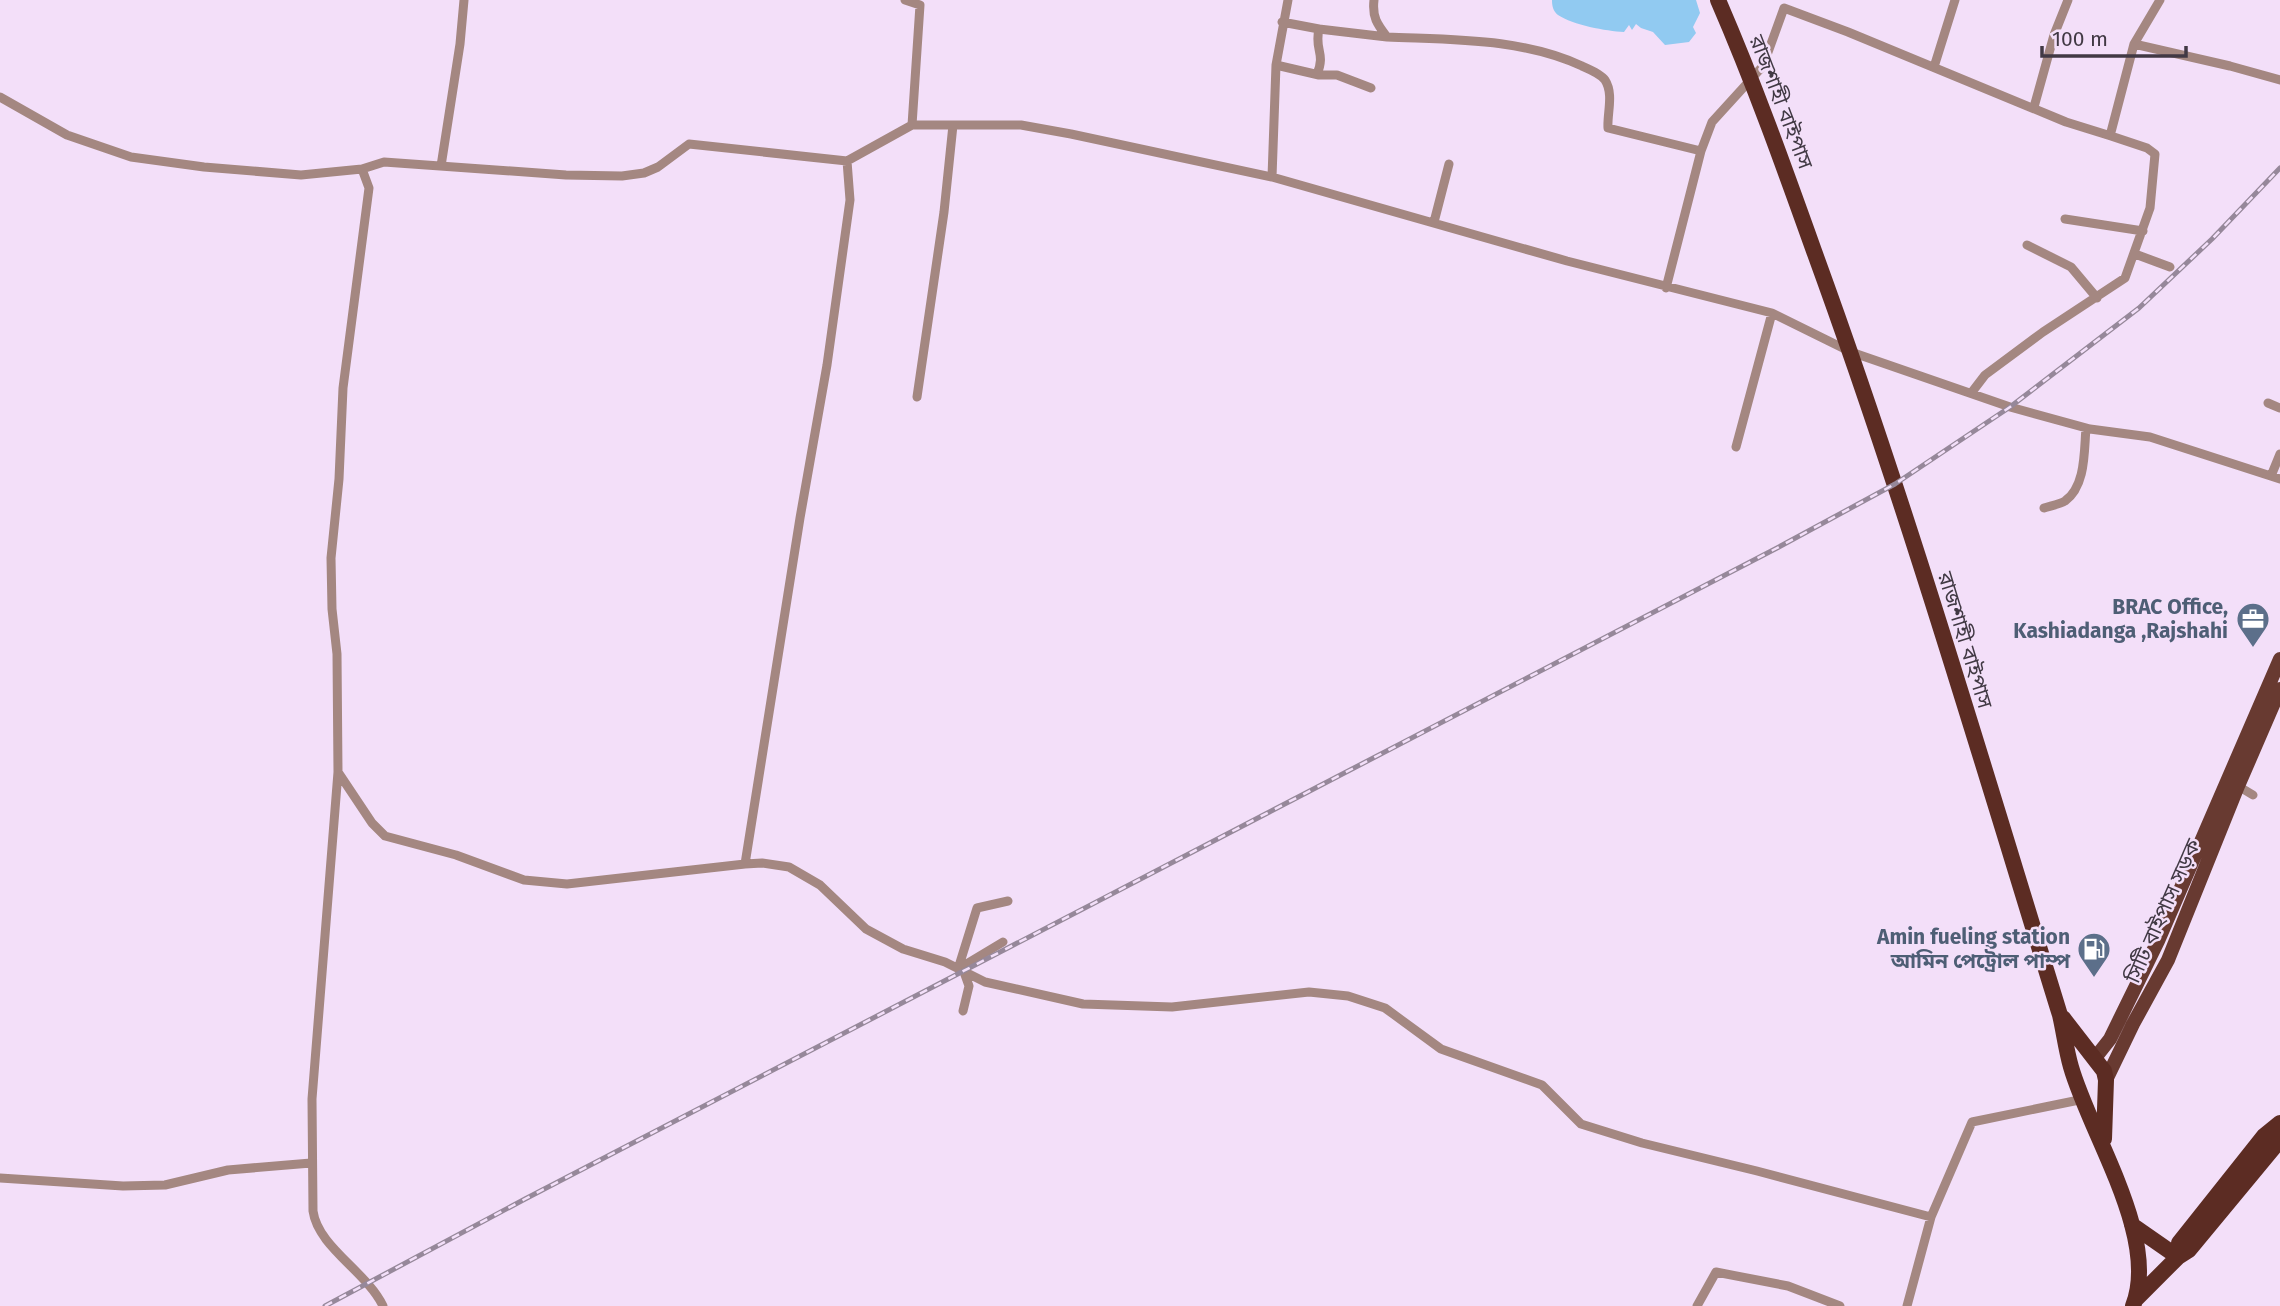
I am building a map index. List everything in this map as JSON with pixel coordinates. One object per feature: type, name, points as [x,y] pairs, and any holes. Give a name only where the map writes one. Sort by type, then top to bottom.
[{"type":"highway","name":"রাজশাহী বাইপাস","points":[[1718,0],[1752,80],[1851,352],[1899,497],[2060,1014],[2071,1067],[2132,1225],[2140,1271],[2134,1303]]},
{"type":"highway","points":[[2060,1014],[2104,1070],[2106,1080]]},
{"type":"highway","points":[[2071,1067],[2095,1058]]},
{"type":"highway","name":"সিটি বাইপাস সড়ক","points":[[2104,1152],[2106,1080]]},
{"type":"highway","points":[[2178,1257],[2179,1242],[2264,1136],[2280,1123]]},
{"type":"highway","points":[[2134,1303],[2178,1257],[2189,1250],[2276,1149]]},
{"type":"highway","points":[[2132,1225],[2178,1257]]},
{"type":"main road","points":[[2095,1058],[2110,1039],[2158,941],[2280,659]]},
{"type":"main road","name":"সিটি বাইপাস সড়ক","points":[[2106,1080],[2168,961],[2280,689]]},
{"type":"street","points":[[441,166],[464,0]]},
{"type":"street","points":[[905,0],[920,5],[912,125]]},
{"type":"street","points":[[1272,177],[1276,65],[1288,0]]},
{"type":"street","points":[[1374,0],[1372,12],[1375,22],[1387,37]]},
{"type":"street","points":[[1934,67],[1955,0]]},
{"type":"street","points":[[2034,107],[2054,36],[2068,0]]},
{"type":"street","points":[[2111,136],[2134,44],[2160,0]]},
{"type":"street","points":[[1666,288],[1701,151],[1712,122],[1763,66],[1784,8],[2066,122],[2147,148],[2155,154],[2151,200],[2143,231],[2125,278],[2043,332],[1985,375],[1972,392]]},
{"type":"street","points":[[1282,22],[1387,37],[1492,42],[1561,56],[1589,69],[1605,81],[1610,99],[1608,128],[1701,151]]},
{"type":"street","points":[[1317,74],[1322,59],[1316,41],[1319,29]]},
{"type":"street","points":[[2134,44],[2280,80]]},
{"type":"street","points":[[1276,65],[1329,76],[1337,75],[1371,88]]},
{"type":"street","points":[[0,97],[67,135],[131,157],[204,167],[301,175],[362,169],[384,162],[566,175],[622,176],[644,173],[658,167],[689,144],[847,161],[912,125],[1021,125],[1272,177],[1666,288],[1772,313],[1851,352],[2010,407],[2086,428],[2150,437],[2276,477],[2280,454]]},
{"type":"street","points":[[917,397],[939,250],[953,125]]},
{"type":"street","points":[[745,863],[827,366],[850,200],[847,161]]},
{"type":"street","points":[[1434,222],[1449,164]]},
{"type":"street","points":[[362,169],[369,188],[343,388],[339,479],[331,558],[332,609],[337,654],[338,772],[312,1099],[311,1163],[315,1225],[370,1283],[383,1306]]},
{"type":"street","points":[[2065,219],[2143,231]]},
{"type":"street","points":[[2026,245],[2071,268],[2097,298]]},
{"type":"street","points":[[2135,254],[2170,267]]},
{"type":"street","points":[[1736,447],[1772,313]]},
{"type":"street","points":[[2268,403],[2280,408]]},
{"type":"street","points":[[2044,508],[2066,500],[2078,483],[2086,428]]},
{"type":"street","points":[[338,772],[372,823],[385,836],[456,855],[524,880],[567,884],[745,863],[789,867],[820,885],[866,929],[903,949],[945,962],[985,982],[1083,1004],[1172,1007],[1309,992],[1348,996],[1385,1008],[1441,1049],[1542,1085],[1581,1124],[1642,1143],[1931,1217]]},
{"type":"street","points":[[2238,786],[2253,795]]},
{"type":"street","points":[[963,1011],[969,986],[961,970],[977,908],[1008,901]]},
{"type":"street","points":[[961,970],[1003,942]]},
{"type":"street","points":[[1907,1306],[1931,1217],[1972,1122],[2084,1099]]},
{"type":"street","points":[[0,1178],[123,1186],[165,1185],[228,1170],[311,1163]]},
{"type":"street","points":[[1697,1306],[1716,1272],[1788,1286],[1840,1306]]},
{"type":"water","points":[[1552,0],[1696,0],[1700,13],[1693,27],[1696,33],[1689,42],[1665,45],[1653,32],[1636,24],[1632,30],[1629,25],[1624,32],[1599,29],[1564,19],[1556,13]]},
{"type":"railway","points":[[325,1306],[1895,484],[2010,407],[2139,308],[2212,239],[2280,168]]},
{"type":"place","name":"BRAC Office, Kashiadanga ,Rajshahi","points":[[2253,649]]},
{"type":"place","name":"Amin fueling station আমিন পেট্রোল পাম্প","points":[[2094,979]]}]
